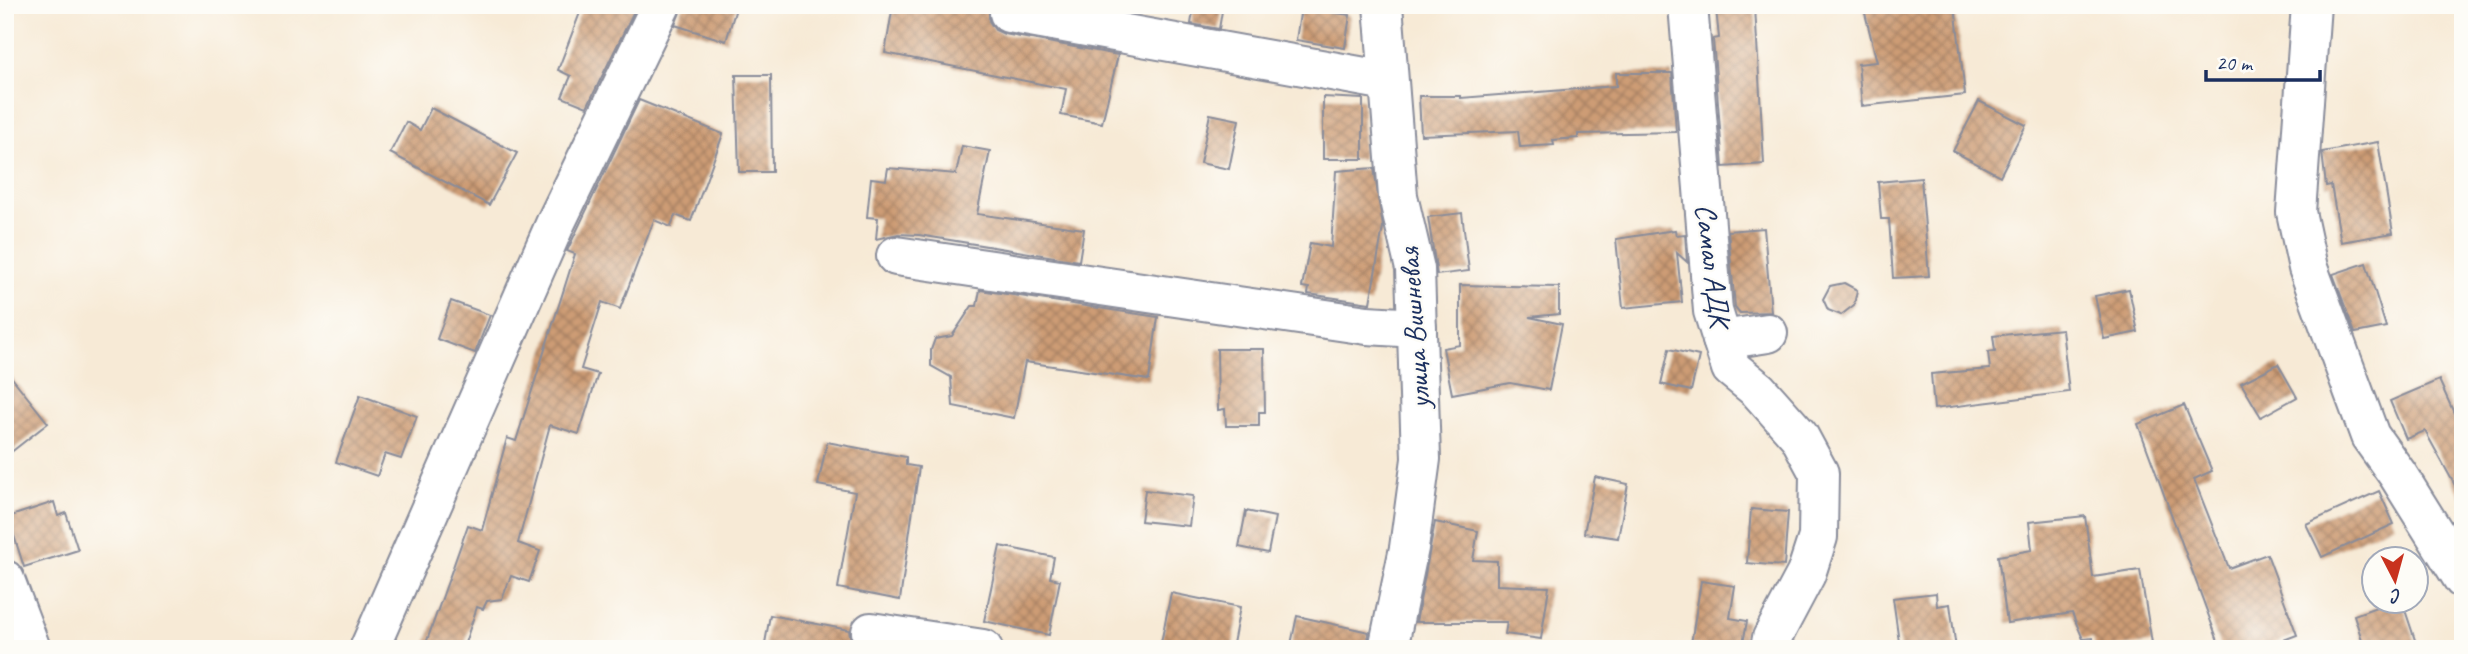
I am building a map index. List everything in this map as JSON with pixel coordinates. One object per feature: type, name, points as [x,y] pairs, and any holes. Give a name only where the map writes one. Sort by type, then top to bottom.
[{"type":"street","points":[[369,649],[556,222],[662,5]]},
{"type":"street","name":"улица Вишневая","points":[[1383,5],[1398,197],[1415,269],[1422,459],[1409,548],[1388,649]]},
{"type":"street","name":"Самал АДК","points":[[1688,5],[1713,311],[1731,368],[1758,390],[1799,436],[1819,473],[1818,537],[1806,574],[1772,638],[1770,649]]},
{"type":"street","points":[[2311,5],[2297,212],[2308,268],[2370,436],[2398,475],[2463,579]]},
{"type":"street","points":[[1009,13],[1387,81]]},
{"type":"street","points":[[896,256],[1367,325],[1417,328]]},
{"type":"street","points":[[1722,340],[1768,333]]},
{"type":"street","points":[[5,580],[32,649]]},
{"type":"street","points":[[871,632],[983,649]]},
{"type":"building","points":[[583,5],[637,5],[587,107],[562,97],[571,76],[558,70]]},
{"type":"building","points":[[683,5],[737,5],[726,41],[675,25]]},
{"type":"building","points":[[893,5],[989,5],[989,21],[995,30],[1004,34],[1118,55],[1102,123],[1061,115],[1066,89],[885,53]]},
{"type":"building","points":[[1194,5],[1223,5],[1219,29],[1191,24]]},
{"type":"building","points":[[1863,5],[1955,5],[1965,95],[1862,106],[1858,64],[1877,62]]},
{"type":"building","points":[[1755,7],[1764,164],[1723,167],[1713,39],[1719,38],[1716,9]]},
{"type":"building","points":[[1301,8],[1350,15],[1345,48],[1296,40]]},
{"type":"building","points":[[1616,73],[1672,73],[1676,132],[1578,134],[1578,138],[1553,140],[1554,145],[1520,147],[1518,131],[1421,135],[1419,96],[1461,98],[1616,86]]},
{"type":"building","points":[[736,75],[771,75],[772,172],[739,172]]},
{"type":"building","points":[[1323,97],[1363,99],[1363,159],[1323,159]]},
{"type":"building","points":[[639,100],[723,134],[691,221],[675,215],[671,227],[654,220],[620,309],[602,302],[581,369],[598,374],[579,434],[550,425],[518,543],[540,551],[529,582],[511,576],[502,599],[487,601],[483,609],[477,607],[463,649],[424,649],[468,525],[482,530],[507,438],[516,441],[575,254],[567,251]]},
{"type":"building","points":[[1979,101],[2026,125],[2000,176],[1953,151]]},
{"type":"building","points":[[431,108],[517,153],[489,205],[390,153],[406,122],[420,130]]},
{"type":"building","points":[[1210,114],[1239,120],[1229,169],[1200,163]]},
{"type":"building","points":[[2378,142],[2393,233],[2341,242],[2331,185],[2326,186],[2322,152]]},
{"type":"building","points":[[962,146],[990,151],[977,214],[1084,229],[1079,261],[919,235],[898,234],[876,239],[878,218],[867,217],[871,178],[886,180],[888,168],[956,174]]},
{"type":"building","points":[[1374,168],[1383,227],[1370,303],[1308,294],[1309,288],[1302,287],[1310,243],[1331,247],[1336,171]]},
{"type":"building","points":[[1921,178],[1929,276],[1893,278],[1889,219],[1881,219],[1878,182]]},
{"type":"building","points":[[1462,213],[1469,271],[1437,275],[1428,217]]},
{"type":"building","points":[[1764,228],[1771,312],[1740,313],[1735,307],[1728,231]]},
{"type":"building","points":[[1675,230],[1676,235],[1685,234],[1687,262],[1677,253],[1682,302],[1623,308],[1616,239]]},
{"type":"building","points":[[2366,263],[2386,327],[2355,333],[2333,274]]},
{"type":"building","points":[[1844,283],[1857,290],[1854,305],[1841,315],[1828,310],[1823,299],[1830,286]]},
{"type":"building","points":[[1460,285],[1559,287],[1559,314],[1529,317],[1562,324],[1549,390],[1510,383],[1452,394],[1443,348],[1460,345]]},
{"type":"building","points":[[2129,289],[2138,332],[2104,339],[2095,296]]},
{"type":"building","points":[[980,290],[1158,317],[1149,380],[1025,362],[1014,418],[953,406],[951,377],[931,366],[931,350],[935,339],[952,336],[972,306],[977,306]]},
{"type":"building","points":[[451,301],[490,315],[475,353],[437,339]]},
{"type":"building","points":[[2062,329],[2069,392],[1934,409],[1931,374],[1990,369],[1988,352],[1995,351],[1993,336]]},
{"type":"building","points":[[1217,349],[1264,349],[1265,412],[1259,412],[1259,426],[1226,426],[1225,409],[1218,410]]},
{"type":"building","points":[[1669,349],[1699,356],[1691,391],[1661,384]]},
{"type":"building","points":[[2278,364],[2297,397],[2261,417],[2241,383]]},
{"type":"building","points":[[5,369],[48,423],[5,457]]},
{"type":"building","points":[[2439,380],[2463,433],[2463,500],[2425,431],[2406,439],[2390,401]]},
{"type":"building","points":[[360,395],[417,416],[401,459],[385,454],[377,476],[336,462]]},
{"type":"building","points":[[2184,405],[2212,471],[2194,479],[2229,568],[2267,554],[2297,635],[2260,649],[2221,649],[2138,424]]},
{"type":"building","points":[[827,442],[906,457],[906,465],[919,467],[900,600],[838,588],[855,492],[818,485]]},
{"type":"building","points":[[1595,477],[1628,484],[1618,538],[1584,533]]},
{"type":"building","points":[[1145,490],[1193,496],[1189,526],[1141,521]]},
{"type":"building","points":[[2379,491],[2394,524],[2322,557],[2306,524]]},
{"type":"building","points":[[54,502],[58,516],[66,513],[78,550],[24,567],[8,517]]},
{"type":"building","points":[[1751,509],[1788,512],[1784,566],[1747,563]]},
{"type":"building","points":[[1246,511],[1275,517],[1268,553],[1239,547]]},
{"type":"building","points":[[2085,516],[2093,577],[2140,570],[2152,643],[2094,649],[2093,638],[2083,639],[2072,613],[2007,623],[1998,556],[2032,550],[2029,522]]},
{"type":"building","points":[[1435,522],[1478,531],[1473,560],[1497,561],[1497,585],[1549,587],[1541,639],[1505,634],[1507,622],[1416,622]]},
{"type":"building","points":[[1000,546],[1054,557],[1050,578],[1060,580],[1049,635],[984,621]]},
{"type":"building","points":[[1701,581],[1735,586],[1730,618],[1747,621],[1742,649],[1699,649],[1700,646],[1691,644]]},
{"type":"building","points":[[1171,593],[1240,607],[1232,649],[1189,649],[1161,643]]},
{"type":"building","points":[[1936,593],[1937,606],[1950,604],[1956,649],[1900,649],[1893,598]]},
{"type":"building","points":[[2360,613],[2360,616],[2407,616],[2418,649],[2365,649],[2354,615]]},
{"type":"building","points":[[770,615],[849,630],[851,641],[857,649],[764,649]]},
{"type":"building","points":[[1297,616],[1369,632],[1367,649],[1290,649]]}]
